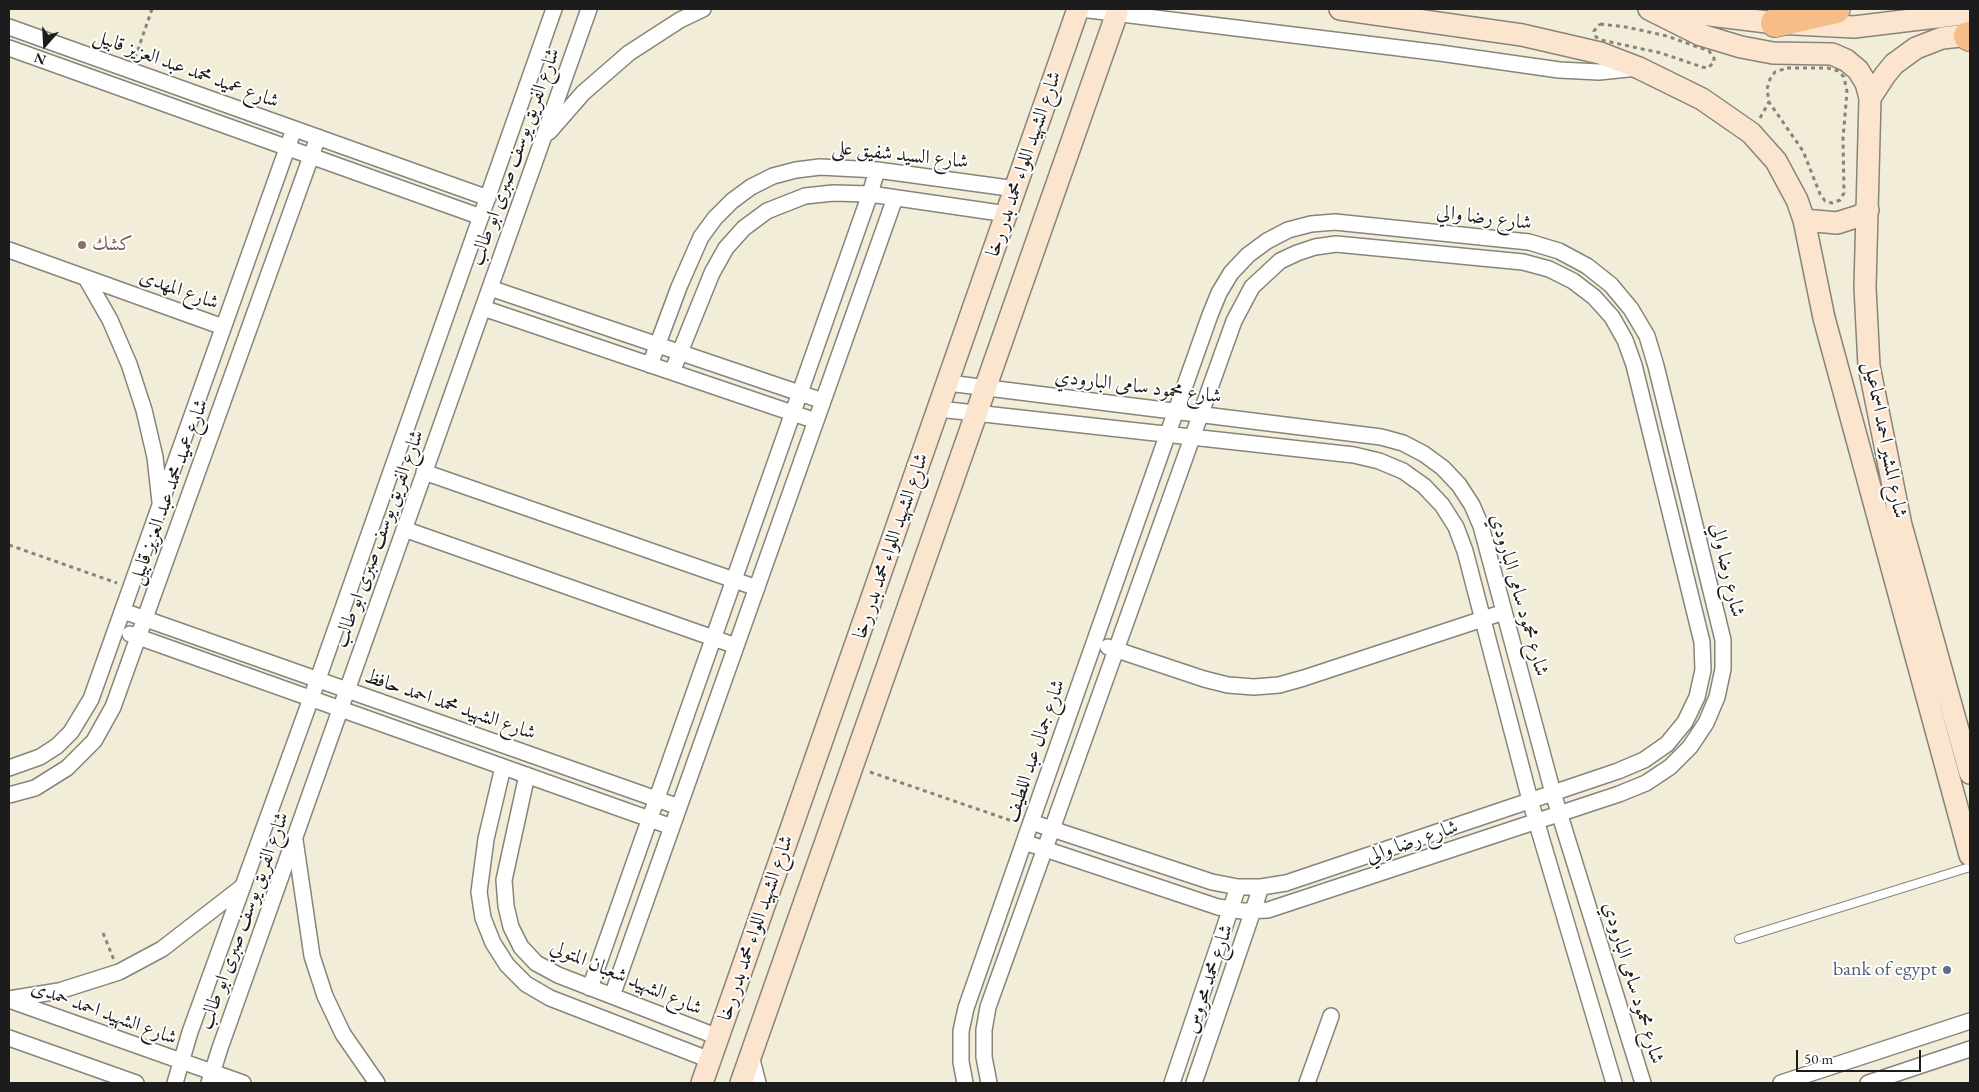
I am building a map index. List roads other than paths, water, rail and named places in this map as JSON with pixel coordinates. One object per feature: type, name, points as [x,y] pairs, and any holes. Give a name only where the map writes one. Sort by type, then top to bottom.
[{"type":"highway","points":[[1775,23],[1836,9]]},
{"type":"street","name":"شارع الفريق يوسف صبرى ابو طالب","points":[[175,1083],[190,1032],[318,679],[554,9]]},
{"type":"street","name":"شارع الفريق يوسف صبرى ابو طالب","points":[[211,1078],[294,838],[589,9]]},
{"type":"street","points":[[543,139],[583,93],[629,53],[680,20],[703,9]]},
{"type":"street","points":[[1079,9],[1430,52],[1565,71],[1599,72],[1640,68]]},
{"type":"street","name":"شارع الشهيد اللواء محمد بدر رخا","points":[[702,1083],[1079,9]]},
{"type":"street","name":"شارع المشير احمد اسماعيل","points":[[1340,9],[1522,35],[1600,54],[1640,68],[1702,99],[1751,133],[1776,161],[1787,179],[1804,220],[1824,318],[1905,580],[1970,774]]},
{"type":"street","points":[[1649,9],[1694,33],[1741,48],[1773,52],[1832,54],[1846,60],[1858,70],[1866,83],[1870,98]]},
{"type":"street","points":[[1661,9],[1775,23],[1970,30]]},
{"type":"street","name":"شارع الشهيد اللواء محمد بدر رخا","points":[[741,1083],[1117,13]]},
{"type":"street","name":"شارع عميد محمد عبد العزيز قابيل","points":[[9,27],[488,198]]},
{"type":"street","points":[[1870,98],[1884,75],[1905,55],[1923,45],[1970,30]]},
{"type":"street","name":"شارع عميد محمد عبد العزيز قابيل","points":[[9,48],[481,217]]},
{"type":"street","name":"شارع المشير احمد اسماعيل","points":[[1870,98],[1865,288],[1869,366],[1889,472],[1905,580],[1967,831],[1970,855]]},
{"type":"street","name":"شارع عميد محمد عبد العزيز قابيل","points":[[9,768],[40,758],[56,746],[71,732],[91,699],[294,129]]},
{"type":"street","name":"شارع عميد محمد عبد العزيز قابيل","points":[[9,795],[35,788],[52,780],[67,768],[94,741],[113,707],[318,137]]},
{"type":"street","name":"شارع السيد شفيق على","points":[[650,364],[701,237],[732,200],[752,186],[773,176],[796,170],[820,167],[877,170],[1016,189]]},
{"type":"street","points":[[590,988],[877,170]]},
{"type":"street","points":[[672,372],[712,273],[726,248],[744,228],[766,211],[805,196],[833,193],[870,194],[1008,214]]},
{"type":"street","points":[[612,996],[896,198]]},
{"type":"street","points":[[1804,220],[1826,224],[1837,223],[1859,216],[1868,210]]},
{"type":"street","name":"شارع رضا والي","points":[[1024,842],[1230,910],[1253,911],[1283,907],[1560,814],[1646,783],[1670,767],[1690,747],[1706,724],[1718,697],[1723,669],[1723,640],[1656,366],[1646,336],[1631,309],[1611,285],[1580,262],[1559,251],[1529,242],[1335,222],[1311,224],[1288,230],[1267,241],[1248,255],[1232,273],[1219,293],[1167,436]]},
{"type":"street","points":[[1401,229],[1401,250]]},
{"type":"street","name":"شارع رضا والي","points":[[1030,824],[1052,828],[1212,882],[1238,887],[1261,887],[1286,882],[1553,793],[1644,760],[1673,737],[1685,722],[1697,697],[1703,670],[1702,642],[1634,365],[1625,340],[1612,317],[1594,297],[1573,281],[1549,269],[1523,262],[1336,244],[1315,247],[1288,257],[1265,273],[1241,303],[1191,438]]},
{"type":"street","name":"شارع المهدى","points":[[9,250],[224,328]]},
{"type":"street","points":[[86,278],[110,320],[129,364],[141,401],[155,457],[161,505]]},
{"type":"street","points":[[490,288],[823,401]]},
{"type":"street","points":[[483,308],[816,421]]},
{"type":"street","points":[[207,373],[230,381]]},
{"type":"street","name":"شارع محمود سامى البارودي","points":[[948,383],[1176,413],[1381,436],[1403,443],[1424,454],[1443,468],[1459,485],[1472,505],[1481,526],[1553,793],[1643,1083]]},
{"type":"street","name":"شارع محمود سامى البارودي","points":[[939,409],[1167,436],[1354,455],[1379,461],[1403,471],[1424,486],[1442,505],[1456,527],[1465,551],[1536,822],[1614,1083]]},
{"type":"street","name":"شارع جمال عبد اللطيف","points":[[965,1083],[961,1054],[961,1031],[966,1008],[1167,436]]},
{"type":"street","name":"شارع جمال عبد اللطيف","points":[[990,1083],[984,1057],[984,1030],[988,1007],[1191,438]]},
{"type":"street","points":[[1657,459],[1678,454]]},
{"type":"street","points":[[424,472],[757,588]]},
{"type":"street","points":[[404,528],[736,646]]},
{"type":"street","name":"شارع الشهيد محمد احمد حافظ","points":[[123,611],[679,807]]},
{"type":"street","points":[[1094,643],[1204,679],[1228,685],[1254,687],[1279,685],[1304,678],[1504,612]]},
{"type":"street","name":"شارع الشهيد محمد احمد حافظ","points":[[117,629],[672,827]]},
{"type":"street","points":[[503,767],[486,839],[480,892],[483,918],[493,942],[507,965],[526,984],[550,998],[710,1060]]},
{"type":"street","name":"شارع الشهيد شعبان المتولي","points":[[527,775],[504,880],[506,906],[511,927],[521,947],[536,963],[558,975],[718,1037]]},
{"type":"street","points":[[294,838],[311,948],[325,996],[343,1034],[377,1083]]},
{"type":"street","points":[[9,999],[59,991],[119,972],[162,949],[243,886]]},
{"type":"street","name":"شارع محمد محروس","points":[[1172,1083],[1238,887]]},
{"type":"street","name":"شارع محمد محروس","points":[[1194,1083],[1261,887]]},
{"type":"street","points":[[1573,946],[1598,938]]},
{"type":"street","name":"شارع الشهيد احمد حمدى","points":[[9,999],[181,1061],[211,1078],[243,1083]]},
{"type":"street","points":[[1307,1083],[1331,1016]]},
{"type":"street","points":[[1781,1083],[1970,1022]]},
{"type":"street","points":[[9,1038],[136,1083]]},
{"type":"street","points":[[1868,1083],[1970,1049]]},
{"type":"street","points":[[751,1055],[758,1083]]},
{"type":"lane","points":[[1739,939],[1970,867]]},
{"type":"place","name":"كشك","points":[[82,245]]},
{"type":"place","name":"bank of egypt","points":[[1947,970]]}]
